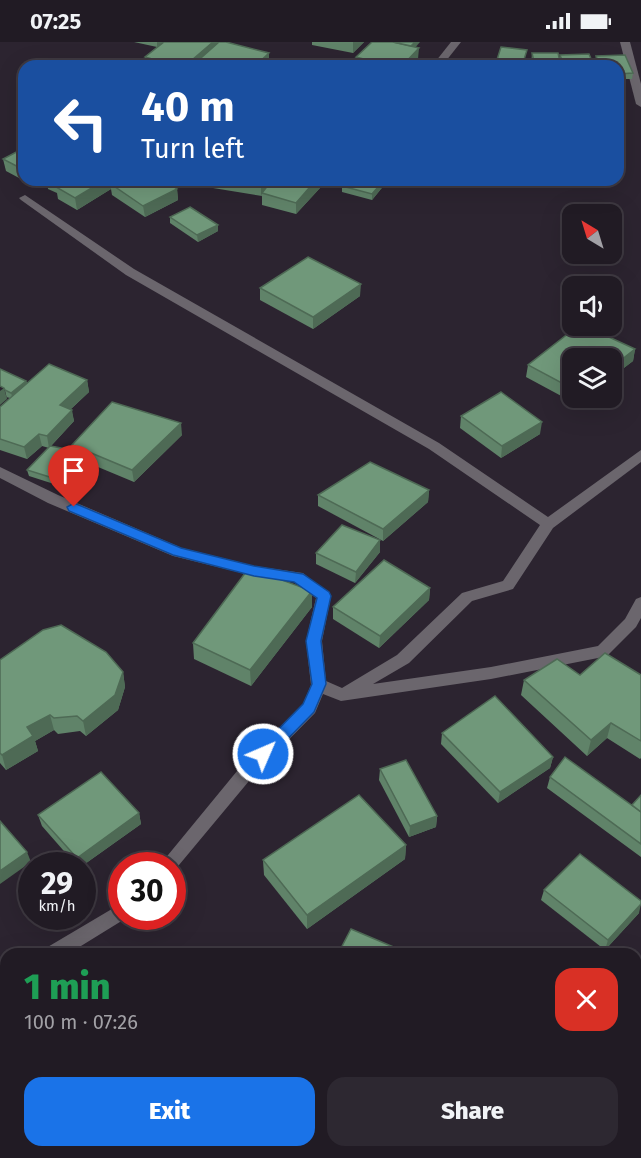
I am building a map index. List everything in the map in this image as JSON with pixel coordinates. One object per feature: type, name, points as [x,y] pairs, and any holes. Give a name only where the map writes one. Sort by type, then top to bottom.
[{"type":"street","points":[[442,60],[456,42]]},
{"type":"street","points":[[625,42],[641,104]]},
{"type":"street","points":[[25,198],[130,272],[434,446],[548,524]]},
{"type":"street","points":[[341,695],[403,659],[467,597],[508,585],[548,524],[641,455]]},
{"type":"street","points":[[0,472],[53,499],[178,552],[254,571],[298,577],[324,596],[314,641],[319,684],[309,708],[248,770],[180,852]]},
{"type":"street","points":[[319,684],[341,695],[491,673],[603,651],[631,623],[641,603]]},
{"type":"street","points":[[62,948],[108,920]]},
{"type":"building","points":[[164,42],[213,42],[192,60],[156,60],[145,57]]},
{"type":"building","points":[[219,42],[269,53],[261,60],[199,60]]},
{"type":"building","points":[[372,42],[393,42],[419,48],[408,60],[367,60],[356,57]]},
{"type":"building","points":[[393,42],[415,42],[411,46]]},
{"type":"building","points":[[501,47],[527,50],[524,60],[497,60]]},
{"type":"building","points":[[532,53],[558,53],[560,60],[534,60]]},
{"type":"building","points":[[589,54],[592,60],[562,60],[560,55]]},
{"type":"building","points":[[625,55],[633,73],[624,74],[624,60],[598,60],[596,56]]},
{"type":"building","points":[[18,151],[18,167],[3,159]]},
{"type":"building","points":[[59,186],[95,186],[75,198],[56,187]]},
{"type":"building","points":[[114,186],[173,186],[177,189],[143,206]]},
{"type":"building","points":[[267,186],[311,186],[296,203],[262,193]]},
{"type":"building","points":[[342,186],[379,186],[372,194]]},
{"type":"building","points":[[190,207],[218,225],[197,235],[170,217]]},
{"type":"building","points":[[308,257],[361,284],[313,317],[260,288]]},
{"type":"building","points":[[565,336],[607,336],[635,349],[622,359],[622,348],[562,348],[562,383],[528,365]]},
{"type":"building","points":[[49,364],[87,380],[60,405],[72,410],[47,436],[39,434],[24,447],[0,439],[0,407]]},
{"type":"building","points":[[0,369],[26,381],[11,393],[0,386]]},
{"type":"building","points":[[501,392],[542,422],[502,446],[461,416]]},
{"type":"building","points":[[112,402],[181,423],[132,470],[72,445]]},
{"type":"building","points":[[50,446],[73,450],[53,478],[27,470]]},
{"type":"building","points":[[370,462],[429,490],[383,529],[318,495]]},
{"type":"building","points":[[342,525],[380,540],[356,572],[316,553]]},
{"type":"building","points":[[384,560],[430,588],[380,636],[333,607]]},
{"type":"building","points":[[249,568],[312,591],[250,670],[193,643]]},
{"type":"building","points":[[61,625],[106,652],[123,672],[115,695],[83,721],[77,716],[54,718],[50,715],[27,727],[33,736],[2,755],[0,753],[0,660],[43,630]]},
{"type":"building","points":[[605,653],[641,675],[641,741],[611,723],[591,740],[524,680],[557,659],[580,675]]},
{"type":"building","points":[[495,696],[553,757],[500,792],[442,733]]},
{"type":"building","points":[[565,757],[641,812],[641,844],[550,777]]},
{"type":"building","points":[[406,760],[437,816],[410,826],[380,769]]},
{"type":"building","points":[[101,772],[139,813],[85,852],[72,852],[38,815]]},
{"type":"building","points":[[359,795],[406,845],[307,915],[263,860]]},
{"type":"building","points":[[641,795],[641,812],[632,805]]},
{"type":"building","points":[[0,821],[27,852],[18,852],[18,858],[0,871]]},
{"type":"building","points":[[580,854],[641,901],[641,904],[608,940],[544,890]]},
{"type":"building","points":[[351,929],[396,948],[341,948]]},
{"type":"route","points":[[74,507],[178,552],[254,571],[298,577],[324,596],[314,641],[319,684],[309,708],[263,754]]}]
